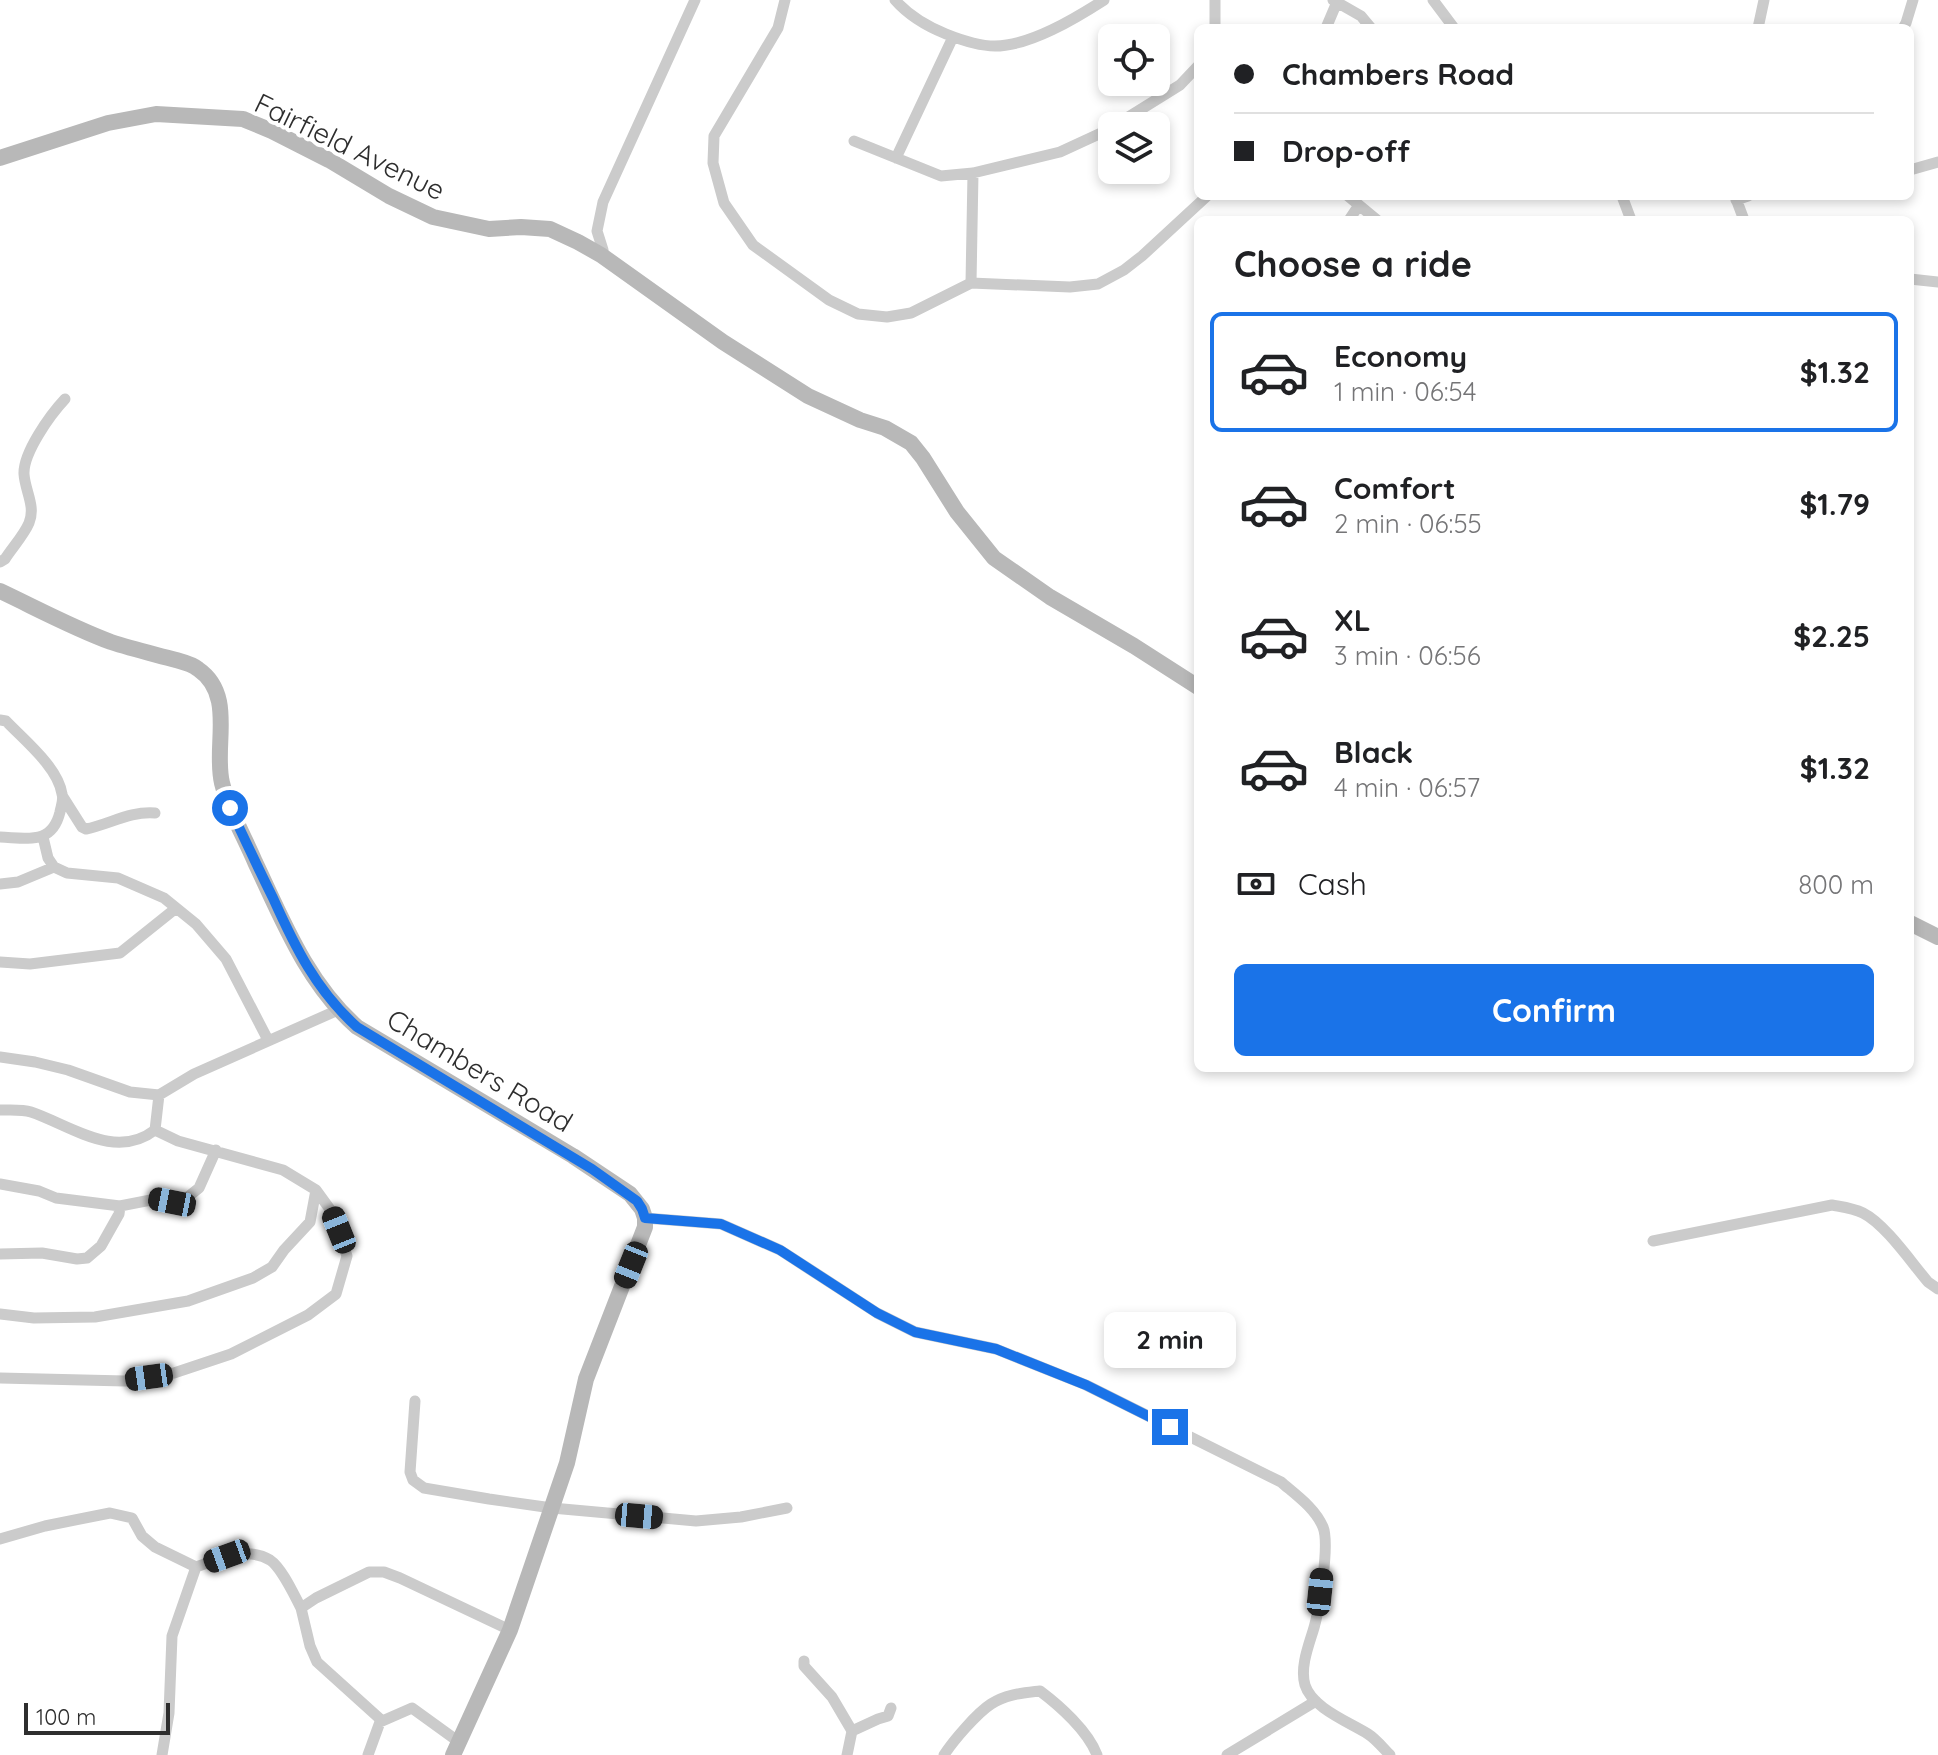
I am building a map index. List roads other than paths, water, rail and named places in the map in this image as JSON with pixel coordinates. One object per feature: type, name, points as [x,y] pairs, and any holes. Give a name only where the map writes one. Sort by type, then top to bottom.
[{"type":"street","points":[[601,255],[603,250],[597,231],[603,202],[695,0]]},
{"type":"street","points":[[785,0],[778,28],[714,136],[713,163],[724,203],[753,245],[829,300],[858,314],[887,317],[911,313],[971,283],[1070,287],[1098,284],[1142,256],[1203,200]]},
{"type":"street","points":[[895,0],[909,15],[932,28],[953,37],[996,46],[1017,43],[1062,25],[1104,0]]},
{"type":"street","points":[[1215,0],[1215,24]]},
{"type":"street","points":[[1433,0],[1451,24]]},
{"type":"street","points":[[1758,24],[1764,0]]},
{"type":"street","points":[[1905,24],[1913,0]]},
{"type":"street","points":[[1327,24],[1335,1],[1361,16],[1368,24]]},
{"type":"street","points":[[896,158],[953,37]]},
{"type":"street","points":[[1137,112],[1180,85],[1194,70]]},
{"type":"street","name":"Fairfield Avenue","points":[[0,158],[108,123],[156,114],[243,119],[329,160],[389,196],[433,217],[489,229],[550,229],[601,255],[723,342],[808,396],[885,428],[911,443],[957,512],[994,558],[1050,597],[1194,684]]},
{"type":"street","points":[[854,141],[941,176],[973,173],[1060,152],[1098,134]]},
{"type":"street","points":[[1914,169],[1938,162]]},
{"type":"street","points":[[971,283],[973,173]]},
{"type":"street","points":[[1353,200],[1372,216]]},
{"type":"street","points":[[1352,216],[1359,205]]},
{"type":"street","points":[[1914,279],[1938,282]]},
{"type":"street","points":[[0,562],[30,522],[31,503],[24,473],[30,451],[50,415],[65,399]]},
{"type":"street","name":"Chambers Road","points":[[0,591],[112,642],[197,668],[209,678],[221,707],[219,757],[230,808],[296,949],[338,1010],[357,1027],[573,1156],[630,1194],[645,1218]]},
{"type":"street","points":[[0,720],[6,721],[46,762],[82,827],[86,829],[134,813],[155,813]]},
{"type":"street","points":[[0,837],[43,837],[57,822],[63,797]]},
{"type":"street","points":[[43,837],[48,858],[54,867],[67,873],[118,878],[164,898],[196,924],[226,959],[268,1040]]},
{"type":"street","points":[[0,884],[18,882],[54,867]]},
{"type":"street","points":[[0,962],[30,964],[120,953],[175,909]]},
{"type":"street","points":[[1914,925],[1938,937]]},
{"type":"street","points":[[0,1057],[68,1070],[130,1092],[159,1095],[194,1074],[338,1010]]},
{"type":"street","points":[[0,1110],[28,1111],[84,1136],[115,1143],[145,1138],[155,1130],[159,1095]]},
{"type":"street","points":[[0,1378],[125,1381],[174,1373],[231,1354],[308,1315],[336,1294],[347,1256],[332,1212],[316,1190],[283,1170],[178,1141],[155,1130]]},
{"type":"street","points":[[0,1184],[39,1191],[56,1198],[120,1206],[156,1199],[172,1202],[184,1200],[199,1188],[216,1150]]},
{"type":"street","points":[[0,1314],[34,1318],[95,1317],[188,1301],[253,1278],[272,1267],[310,1222],[316,1190]]},
{"type":"street","points":[[1653,1241],[1832,1205],[1865,1214],[1879,1225],[1928,1282],[1938,1289]]},
{"type":"street","points":[[0,1254],[42,1253],[87,1258],[101,1246],[119,1214],[120,1206]]},
{"type":"street","points":[[380,1722],[412,1708],[456,1748],[510,1630],[567,1463],[586,1379],[642,1236],[645,1218],[721,1224],[780,1250],[877,1313],[915,1332],[996,1349],[1086,1385],[1281,1482],[1308,1505],[1323,1528],[1325,1543],[1318,1616],[1304,1669],[1306,1687],[1316,1701],[1370,1735],[1390,1755]]},
{"type":"street","points":[[415,1401],[410,1472],[415,1484],[424,1488],[552,1508],[696,1521],[741,1517],[787,1508]]},
{"type":"street","points":[[0,1539],[110,1513],[132,1518],[142,1536],[155,1547],[196,1567],[227,1556],[251,1554],[271,1560],[301,1608],[317,1662],[379,1718],[368,1755]]},
{"type":"street","points":[[162,1755],[169,1713],[172,1636],[196,1567]]},
{"type":"street","points":[[301,1608],[369,1572],[384,1572],[510,1630]]},
{"type":"street","points":[[804,1661],[804,1666],[832,1697],[852,1731],[847,1755]]},
{"type":"street","points":[[944,1755],[991,1704],[1013,1694],[1040,1691],[1073,1721],[1097,1755]]},
{"type":"street","points":[[1227,1755],[1316,1701]]},
{"type":"street","points":[[852,1731],[888,1716],[891,1708]]}]
